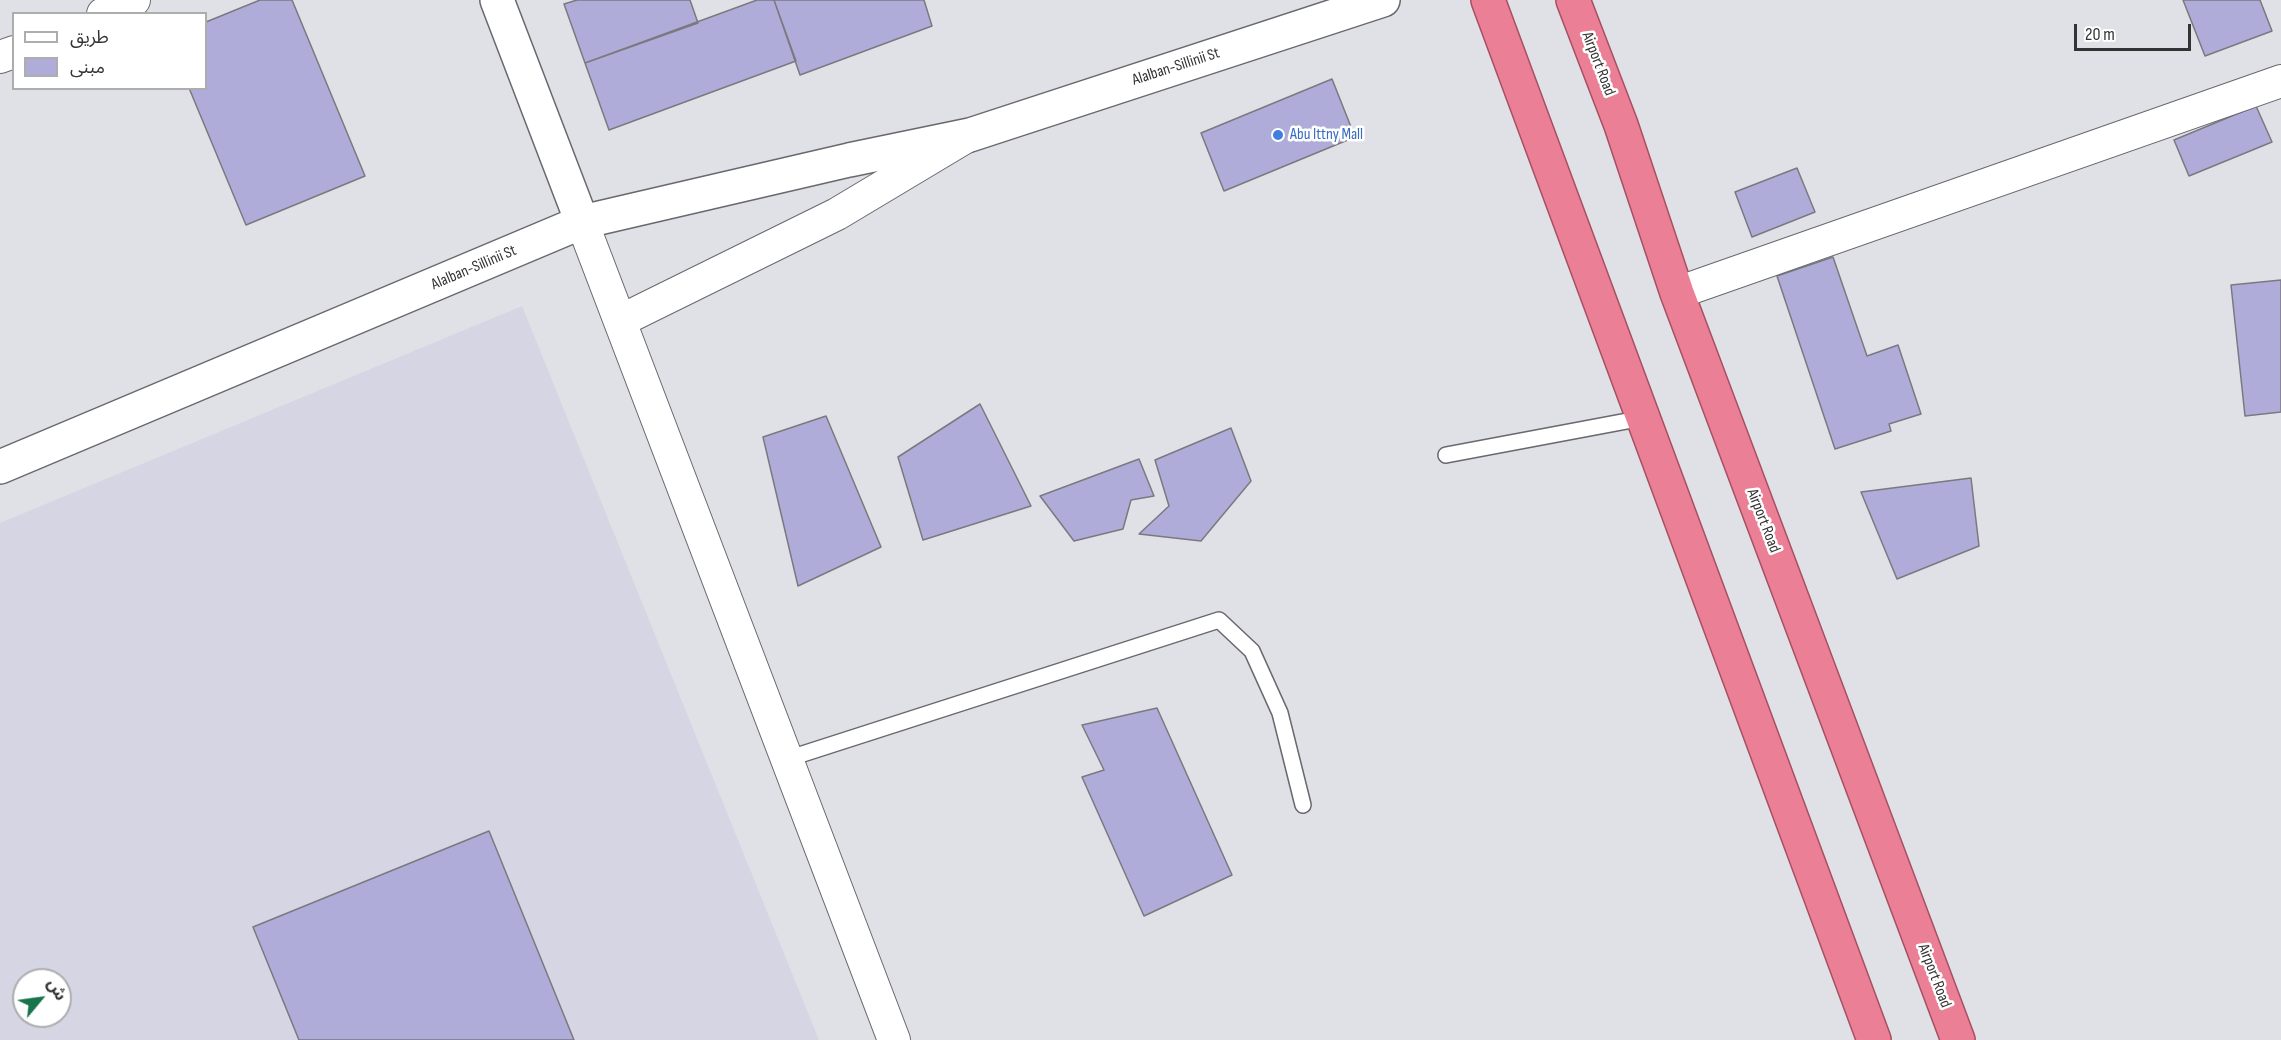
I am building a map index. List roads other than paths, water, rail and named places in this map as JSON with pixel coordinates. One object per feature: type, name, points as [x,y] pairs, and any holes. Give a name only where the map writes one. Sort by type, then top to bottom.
[{"type":"highway","points":[[1488,0],[1874,1040]]},
{"type":"highway","name":"Airport Road","points":[[1573,0],[1621,125],[1677,293],[1958,1040]]},
{"type":"street","points":[[107,12],[134,0]]},
{"type":"street","points":[[497,0],[894,1040]]},
{"type":"street","name":"Alalban-Sillinii St","points":[[0,467],[582,222],[849,160],[970,135],[1383,0]]},
{"type":"street","points":[[1677,293],[2281,81]]},
{"type":"street","name":"Alalban-Sillinii St","points":[[620,321],[837,214],[970,135]]},
{"type":"lane","points":[[1446,455],[1643,418]]},
{"type":"lane","points":[[787,759],[1220,620],[1252,651],[1280,712],[1303,805]]},
{"type":"place","name":"Abu Ittny Mall","points":[[1278,135]]}]
